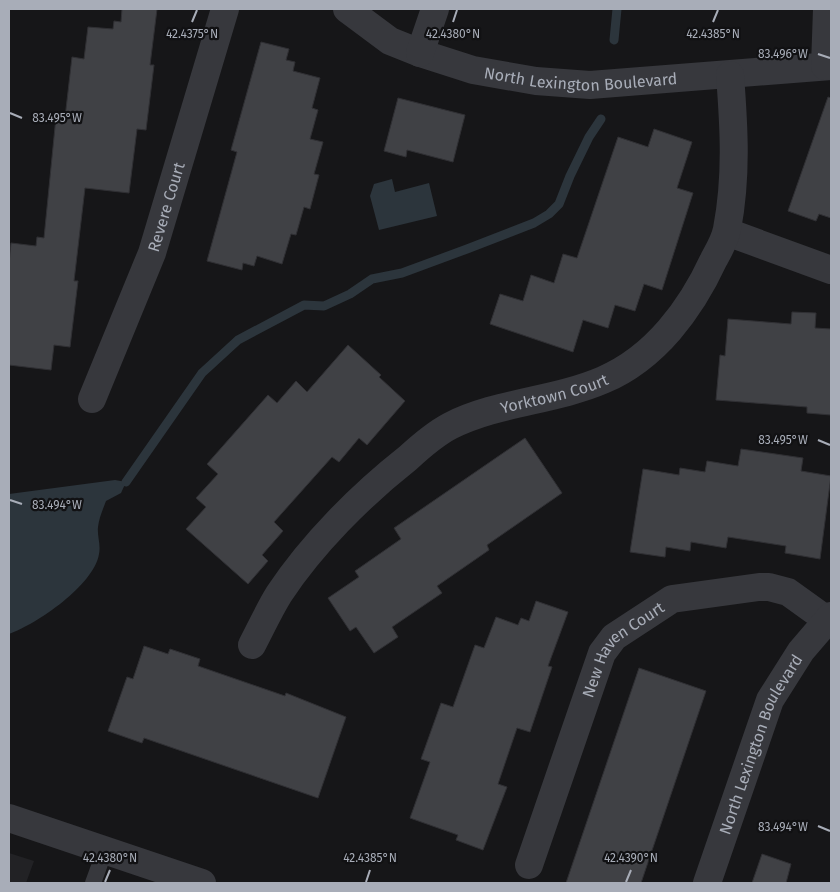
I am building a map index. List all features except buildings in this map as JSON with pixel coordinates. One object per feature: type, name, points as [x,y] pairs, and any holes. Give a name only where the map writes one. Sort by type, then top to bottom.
[{"type":"street","name":"Revere Court","points":[[92,399],[152,253],[226,9]]},
{"type":"street","name":"North Lexington Boulevard","points":[[347,9],[390,41],[420,53],[473,70],[536,81],[590,85],[828,66]]},
{"type":"street","points":[[420,53],[434,9]]},
{"type":"street","points":[[827,9],[828,66]]},
{"type":"street","name":"Yorktown Court","points":[[252,645],[279,594],[331,530],[383,478],[450,426],[471,417],[604,380],[640,358],[664,336],[685,312],[710,269],[727,232],[735,171],[736,141],[730,75]]},
{"type":"street","points":[[727,232],[831,270]]},
{"type":"street","name":"New Haven Court","points":[[529,865],[602,653],[614,637],[672,599],[759,587],[788,592],[829,618]]},
{"type":"street","name":"North Lexington Boulevard","points":[[707,883],[770,700],[801,651],[829,618]]},
{"type":"street","points":[[13,825],[105,850],[202,883]]},
{"type":"lane","points":[[93,883],[105,850]]},
{"type":"shaded area","points":[[392,179],[395,192],[429,183],[437,216],[379,230],[370,196],[374,184]]},
{"type":"shaded area","points":[[115,480],[126,482],[121,493],[106,501],[98,527],[99,554],[95,566],[87,578],[63,602],[34,622],[9,634],[9,494]]},
{"type":"shaded area","points":[[9,853],[34,861],[26,883],[9,883]]},
{"type":"waterway","points":[[614,40],[617,9]]},
{"type":"waterway","points":[[126,482],[202,373],[238,340],[304,305],[324,306],[350,294],[372,279],[402,273],[534,223],[549,214],[559,204],[589,137],[601,119]]}]
